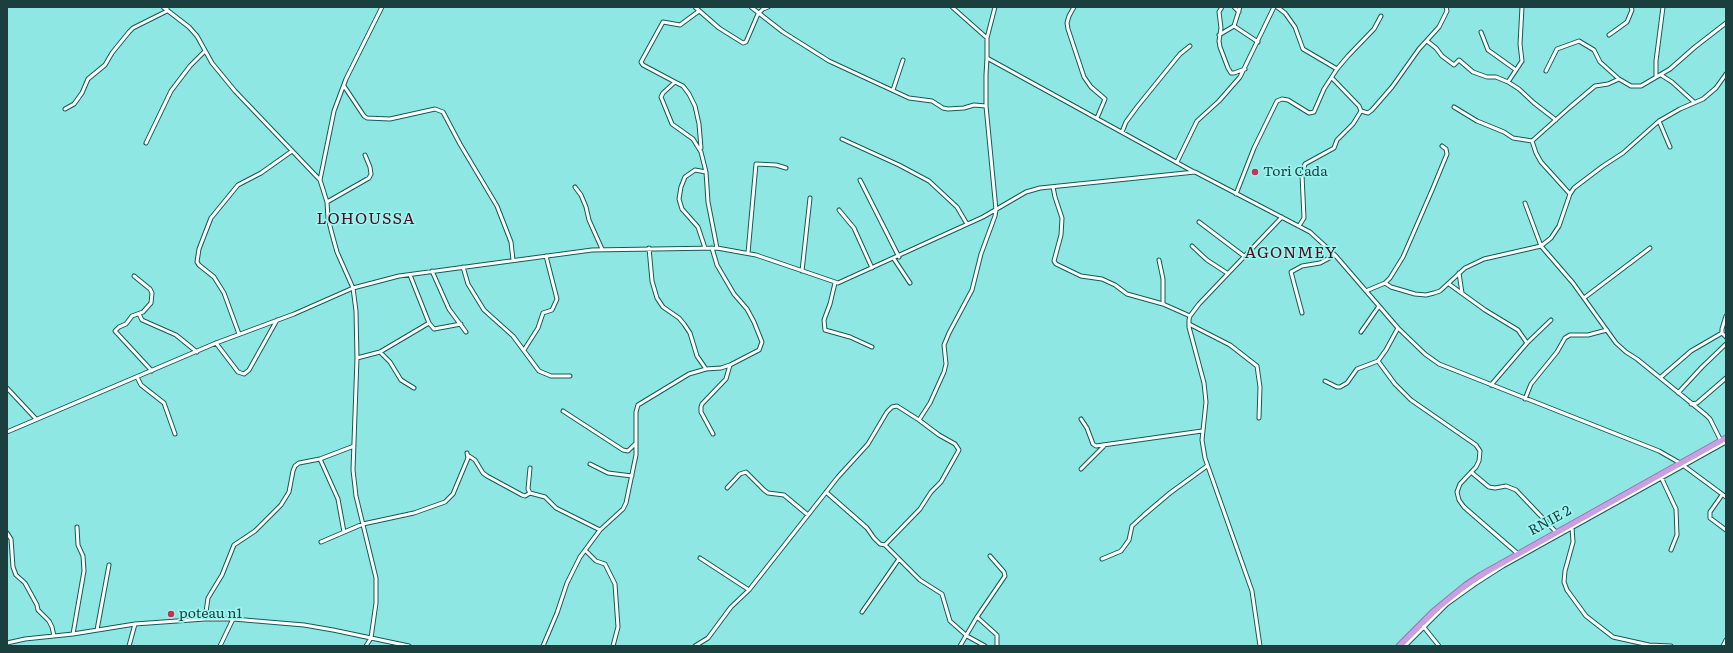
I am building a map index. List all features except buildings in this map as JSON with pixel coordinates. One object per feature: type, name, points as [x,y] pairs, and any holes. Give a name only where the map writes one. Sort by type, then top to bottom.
[{"type":"highway","name":"RNIE 2","points":[[1399,646],[1466,585],[1517,553],[1682,465],[1724,440]]},
{"type":"street","points":[[163,7],[189,27],[197,36],[205,51],[235,91],[320,180],[328,202],[328,218],[337,252],[353,288],[356,311],[357,358],[353,470],[356,496],[376,578],[376,603],[371,638],[366,646]]},
{"type":"street","points":[[320,180],[334,111],[344,86],[382,7]]},
{"type":"street","points":[[696,7],[719,28],[743,43],[746,42],[758,14],[763,9],[768,7]]},
{"type":"street","points":[[750,7],[783,32],[829,61],[908,98],[932,101],[943,108],[948,109],[964,108],[974,105],[986,106]]},
{"type":"street","points":[[952,7],[987,38]]},
{"type":"street","points":[[919,420],[930,402],[944,372],[946,364],[944,345],[949,332],[972,290],[996,210],[989,150],[986,106],[987,38],[995,7]]},
{"type":"street","points":[[1074,7],[1068,16],[1068,29],[1084,77],[1091,87],[1105,100],[1097,118]]},
{"type":"street","points":[[1222,7],[1219,12],[1221,28],[1220,47],[1230,71],[1234,73],[1244,69]]},
{"type":"street","points":[[1234,7],[1239,12]]},
{"type":"street","points":[[1220,35],[1234,26],[1240,7]]},
{"type":"street","points":[[1177,162],[1197,121],[1219,101],[1240,77],[1276,7],[1285,14],[1295,27],[1303,49],[1337,69]]},
{"type":"street","points":[[1361,111],[1368,113],[1380,102],[1420,49],[1436,31],[1444,19],[1447,11],[1446,7]]},
{"type":"street","points":[[1508,82],[1522,61],[1523,56],[1520,44],[1522,7]]},
{"type":"street","points":[[1609,36],[1627,22],[1632,10],[1631,7]]},
{"type":"street","points":[[1656,77],[1656,60],[1663,7]]},
{"type":"street","points":[[65,109],[74,104],[82,93],[88,79],[105,65],[112,53],[129,32],[167,9]]},
{"type":"street","points":[[699,11],[680,25],[663,22],[641,62],[643,65],[683,86],[695,106],[699,124],[701,152],[706,172],[708,202],[717,248]]},
{"type":"street","points":[[1236,194],[1254,148],[1277,101],[1282,99],[1288,100],[1312,114],[1324,89],[1337,69],[1374,29],[1381,16]]},
{"type":"street","points":[[1546,70],[1557,49],[1579,41],[1594,50],[1600,62],[1619,79],[1635,86],[1645,84],[1670,69],[1694,47],[1726,23]]},
{"type":"street","points":[[1234,26],[1258,42]]},
{"type":"street","points":[[1481,32],[1488,50],[1516,70]]},
{"type":"street","points":[[1427,42],[1436,48],[1442,56],[1454,65],[1459,60],[1473,72],[1487,77],[1496,77],[1508,82],[1519,89],[1556,120]]},
{"type":"street","points":[[1122,132],[1126,122],[1137,107],[1180,54],[1190,46]]},
{"type":"street","points":[[146,143],[162,106],[171,91],[190,66],[205,51]]},
{"type":"street","points":[[987,58],[1195,172],[1310,232],[1335,255],[1398,328],[1425,354],[1439,364],[1659,451],[1682,465],[1726,497]]},
{"type":"street","points":[[893,90],[903,60]]},
{"type":"street","points":[[1385,283],[1391,287],[1426,295],[1440,291],[1465,268],[1484,259],[1541,246],[1551,238],[1559,226],[1570,194],[1581,182],[1622,153],[1659,121],[1694,102],[1703,99],[1716,88],[1726,74]]},
{"type":"street","points":[[1661,75],[1672,82],[1694,102]]},
{"type":"street","points":[[1332,78],[1359,106],[1361,111]]},
{"type":"street","points":[[1532,141],[1595,86],[1608,84],[1619,79]]},
{"type":"street","points":[[675,82],[662,93],[661,97],[672,124],[693,139],[701,152]]},
{"type":"street","points":[[344,86],[364,116],[367,118],[390,119],[418,114],[432,109],[441,110],[444,112],[460,144],[497,206],[510,242],[513,260]]},
{"type":"street","points":[[1454,107],[1477,121],[1504,132],[1513,138],[1532,141]]},
{"type":"street","points":[[1299,226],[1304,218],[1302,176],[1305,164],[1334,148],[1337,140],[1353,124],[1361,111]]},
{"type":"street","points":[[1659,121],[1670,147]]},
{"type":"street","points":[[842,139],[899,165],[929,182],[957,207],[967,224]]},
{"type":"street","points":[[1532,141],[1541,162],[1570,194]]},
{"type":"street","points":[[1366,291],[1385,283],[1390,278],[1403,257],[1447,154],[1446,149],[1442,146]]},
{"type":"street","points":[[239,334],[224,293],[214,277],[197,262],[199,249],[211,218],[238,185],[261,173],[292,151]]},
{"type":"street","points":[[328,202],[369,178],[371,174],[370,167],[365,155]]},
{"type":"street","points":[[748,253],[756,164],[776,165],[786,168]]},
{"type":"street","points":[[705,248],[698,227],[682,209],[679,199],[685,177],[695,170],[706,172]]},
{"type":"street","points":[[7,432],[216,343],[277,320],[353,288],[410,275],[602,249],[717,248],[748,253],[834,283],[845,282],[996,210],[1026,192],[1053,187],[1195,172]]},
{"type":"street","points":[[860,180],[899,256]]},
{"type":"street","points":[[575,187],[581,195],[589,220],[602,249]]},
{"type":"street","points":[[1053,187],[1062,218],[1061,235],[1054,261],[1056,264],[1081,276],[1102,280],[1115,285],[1127,294],[1163,304],[1190,316]]},
{"type":"street","points":[[802,271],[810,198]]},
{"type":"street","points":[[1525,203],[1541,246],[1573,283],[1607,330],[1626,352],[1637,358],[1710,419],[1724,440]]},
{"type":"street","points":[[839,210],[854,228],[872,268]]},
{"type":"street","points":[[1260,646],[1252,591],[1207,466],[1202,444],[1202,431],[1206,402],[1204,384],[1189,324],[1190,316],[1227,273],[1282,217]]},
{"type":"street","points":[[1199,222],[1244,256]]},
{"type":"street","points":[[1192,246],[1207,260],[1227,273]]},
{"type":"street","points":[[649,248],[652,281],[658,298],[663,307],[679,318],[684,324],[690,333],[697,356],[706,369]]},
{"type":"street","points":[[543,646],[557,613],[571,573],[585,550],[600,530],[623,509],[626,503],[636,455],[636,412],[638,405],[684,377],[706,369],[721,368],[730,365],[759,350],[762,342],[754,322],[734,294],[717,265],[712,248]]},
{"type":"street","points":[[1584,298],[1650,248]]},
{"type":"street","points":[[1302,313],[1291,272],[1302,266],[1320,262],[1335,255]]},
{"type":"street","points":[[524,350],[538,328],[543,313],[552,310],[557,298],[546,256]]},
{"type":"street","points":[[894,259],[910,283]]},
{"type":"street","points":[[1159,260],[1163,279],[1163,304]]},
{"type":"street","points":[[463,267],[468,284],[484,310],[513,336],[532,363],[543,373],[551,376],[570,376]]},
{"type":"street","points":[[432,272],[449,309],[466,332]]},
{"type":"street","points":[[1459,273],[1462,293]]},
{"type":"street","points":[[410,275],[429,323],[434,329],[461,324]]},
{"type":"street","points":[[134,276],[152,293],[152,299],[149,307],[132,316],[126,324],[117,328],[115,331],[152,371]]},
{"type":"street","points":[[834,283],[830,304],[824,320],[826,330],[850,337],[872,347]]},
{"type":"street","points":[[1449,284],[1485,310],[1518,330],[1527,342]]},
{"type":"street","points":[[1361,332],[1379,306]]},
{"type":"street","points":[[138,314],[142,320],[176,335],[197,352]]},
{"type":"street","points":[[1722,333],[1726,316]]},
{"type":"street","points":[[216,343],[238,372],[244,374],[248,370],[277,320]]},
{"type":"street","points":[[1491,385],[1527,342],[1551,320]]},
{"type":"street","points":[[357,358],[380,352],[429,323]]},
{"type":"street","points":[[1189,324],[1230,344],[1257,366],[1260,387],[1259,418]]},
{"type":"street","points":[[1325,381],[1340,387],[1347,383],[1358,369],[1378,361],[1398,328]]},
{"type":"street","points":[[1525,399],[1531,384],[1557,352],[1565,338],[1570,336],[1588,335],[1607,330]]},
{"type":"street","points":[[1660,377],[1691,351],[1722,333]]},
{"type":"street","points":[[1722,333],[1726,337]]},
{"type":"street","points":[[1678,393],[1702,366],[1726,344]]},
{"type":"street","points":[[380,352],[390,362],[401,380],[414,388]]},
{"type":"street","points":[[1378,361],[1411,400],[1476,445],[1480,451],[1479,461],[1460,484],[1457,492],[1459,500],[1470,512],[1517,553]]},
{"type":"street","points":[[713,434],[701,412],[701,407],[702,404],[726,378],[730,365]]},
{"type":"street","points":[[137,377],[141,385],[164,403],[175,434]]},
{"type":"street","points":[[1691,404],[1697,403],[1726,378]]},
{"type":"street","points":[[7,388],[36,419]]},
{"type":"street","points":[[695,646],[708,638],[731,607],[749,590],[826,492],[868,444],[883,417],[892,407],[897,406],[919,420],[931,430],[955,444],[959,450],[941,482],[931,492],[920,509],[885,545]]},
{"type":"street","points":[[563,411],[623,450],[636,455]]},
{"type":"street","points":[[1081,419],[1087,428],[1093,444],[1096,446],[1202,431]]},
{"type":"street","points":[[628,451],[636,443]]},
{"type":"street","points":[[205,619],[208,598],[222,575],[234,545],[255,531],[281,505],[289,492],[292,471],[295,466],[320,459],[354,446]]},
{"type":"street","points":[[1081,469],[1104,446]]},
{"type":"street","points":[[321,542],[363,524],[414,513],[445,502],[452,494],[468,454],[475,460],[482,473],[487,476],[522,496],[530,493],[545,497],[556,508],[600,530]]},
{"type":"street","points":[[320,459],[338,499],[344,532]]},
{"type":"street","points":[[590,464],[608,473],[632,476]]},
{"type":"street","points":[[1102,559],[1121,551],[1129,540],[1132,526],[1151,508],[1207,466]]},
{"type":"street","points":[[530,468],[528,489],[530,493]]},
{"type":"street","points":[[727,488],[740,474],[746,472],[768,493],[784,496],[808,515]]},
{"type":"street","points":[[1471,472],[1489,487],[1495,488],[1506,486],[1516,490],[1556,532]]},
{"type":"street","points":[[1660,477],[1676,509],[1677,535],[1671,550]]},
{"type":"street","points":[[826,492],[868,528],[880,544],[885,545],[920,580],[943,595],[950,621],[967,636],[985,646]]},
{"type":"street","points":[[1722,495],[1710,512],[1710,518],[1726,530]]},
{"type":"street","points":[[1405,646],[1422,625],[1447,604],[1475,584],[1572,525],[1573,542],[1565,571],[1564,582],[1567,590],[1586,616],[1613,637],[1649,646],[1671,646]]},
{"type":"street","points":[[73,634],[84,572],[83,556],[78,545],[77,527]]},
{"type":"street","points":[[7,533],[11,539],[13,567],[16,575],[30,591],[38,610],[49,621],[54,636]]},
{"type":"street","points":[[585,550],[596,561],[605,564],[615,584],[618,627],[613,646]]},
{"type":"street","points":[[960,646],[977,617],[1005,576],[1004,572],[990,556]]},
{"type":"street","points":[[700,558],[749,590]]},
{"type":"street","points":[[862,612],[900,560]]},
{"type":"street","points":[[97,630],[109,565]]},
{"type":"street","points":[[977,617],[997,635],[997,646]]},
{"type":"street","points":[[7,643],[25,639],[73,634],[134,624],[205,619],[233,619],[304,625],[409,646]]},
{"type":"street","points":[[220,646],[233,619]]},
{"type":"street","points":[[129,646],[134,624]]},
{"type":"street","points":[[1422,625],[1439,646]]},
{"type":"street","points":[[1723,646],[1726,640]]},
{"type":"place","name":"Tori Cada","points":[[1255,172]]},
{"type":"place","name":"poteau n1","points":[[171,614]]},
{"type":"district","name":"LOHOUSSA","points":[[366,219]]},
{"type":"district","name":"AGONMEY","points":[[1291,253]]}]
